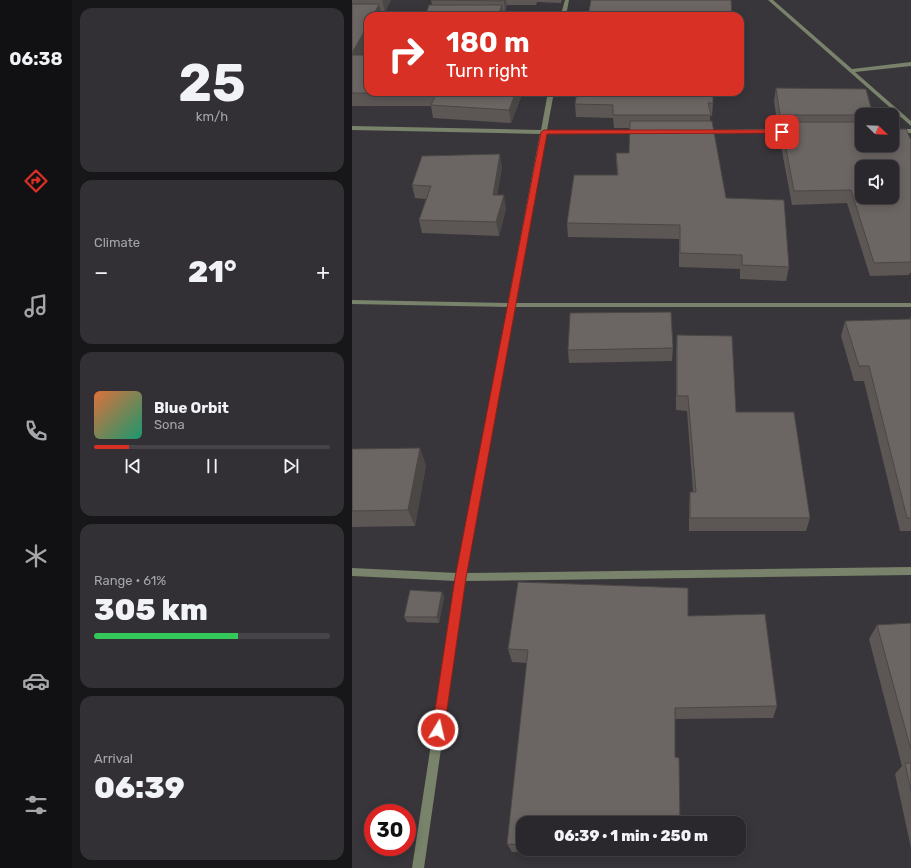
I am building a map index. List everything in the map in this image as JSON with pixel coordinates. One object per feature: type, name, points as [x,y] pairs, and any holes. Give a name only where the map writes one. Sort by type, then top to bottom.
[{"type":"street","points":[[565,12],[567,0]]},
{"type":"street","points":[[770,0],[911,124]]},
{"type":"street","points":[[352,14],[364,14]]},
{"type":"street","points":[[852,71],[911,64]]},
{"type":"street","points":[[418,868],[461,578],[550,96]]},
{"type":"street","points":[[352,128],[544,132],[647,132]]},
{"type":"street","points":[[695,132],[798,131]]},
{"type":"street","points":[[899,131],[911,131]]},
{"type":"street","points":[[352,302],[511,305],[911,305]]},
{"type":"street","points":[[352,572],[461,578],[911,571]]},
{"type":"building","points":[[431,0],[504,0],[503,1]]},
{"type":"building","points":[[591,0],[731,0],[732,12],[589,12]]},
{"type":"building","points":[[352,4],[379,4],[375,12],[364,12],[364,32],[352,53]]},
{"type":"building","points":[[429,5],[502,5],[499,12],[426,12]]},
{"type":"building","points":[[352,55],[364,55],[364,93],[352,93]]},
{"type":"building","points":[[776,88],[866,89],[871,108],[855,108],[855,115],[780,115]]},
{"type":"building","points":[[435,96],[514,96],[509,110],[431,105]]},
{"type":"building","points":[[576,96],[713,96],[713,103],[708,103],[711,115],[613,115],[613,105],[575,104]]},
{"type":"building","points":[[630,121],[712,121],[726,198],[784,200],[789,267],[742,265],[742,255],[680,253],[680,225],[567,223],[574,175],[618,175],[616,153],[629,153]]},
{"type":"building","points":[[781,122],[855,122],[855,152],[899,152],[899,129],[906,129],[911,140],[911,262],[874,263],[855,204],[899,204],[899,160],[855,160],[855,203],[851,190],[794,191]]},
{"type":"building","points":[[500,154],[493,195],[504,195],[496,222],[419,220],[431,186],[412,185],[422,156]]},
{"type":"building","points":[[671,312],[673,348],[568,350],[570,313]]},
{"type":"building","points":[[911,319],[911,518],[907,518],[869,366],[859,366],[845,321]]},
{"type":"building","points":[[677,335],[732,336],[736,412],[794,412],[810,518],[690,518],[690,492],[696,492],[688,396],[677,396]]},
{"type":"building","points":[[420,448],[408,510],[352,511],[352,449]]},
{"type":"building","points":[[518,582],[688,588],[688,616],[765,614],[777,706],[675,708],[675,757],[679,758],[680,816],[516,816],[516,845],[507,844],[528,650],[508,649]]},
{"type":"building","points":[[410,590],[442,592],[437,617],[404,617]]},
{"type":"building","points":[[911,623],[911,750],[877,625]]},
{"type":"building","points":[[905,763],[911,763],[911,791]]},
{"type":"route","points":[[438,730],[461,578],[544,132],[782,132]]}]
